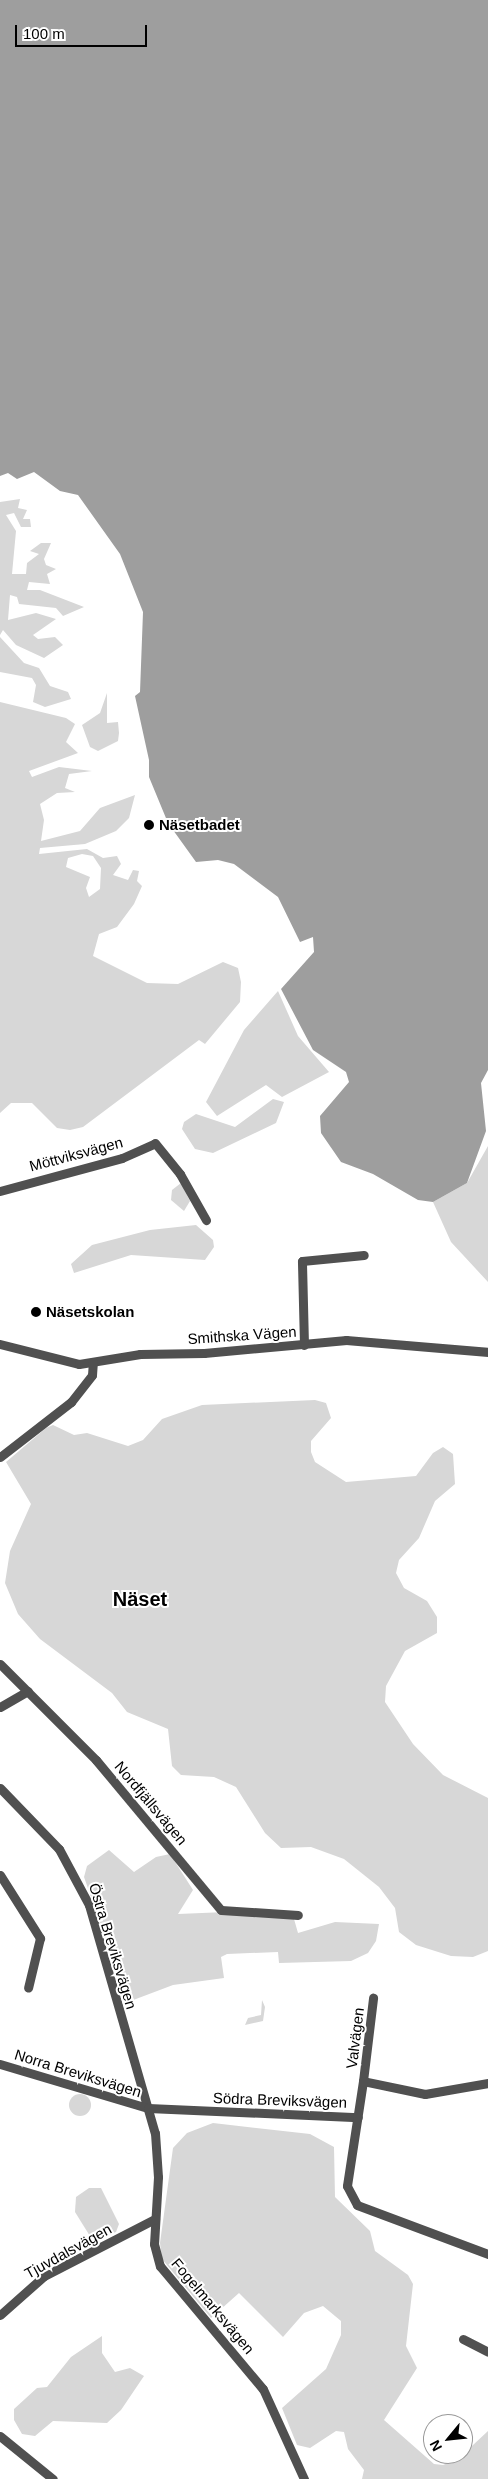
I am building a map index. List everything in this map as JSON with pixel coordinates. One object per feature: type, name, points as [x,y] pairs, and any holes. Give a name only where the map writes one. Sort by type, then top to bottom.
[{"type":"street","name":"Möttviksvägen","points":[[0,1191],[122,1158],[155,1143],[180,1174],[206,1220]]},
{"type":"street","points":[[304,1345],[302,1261],[364,1255]]},
{"type":"street","name":"Smithska Vägen","points":[[0,1344],[71,1363],[93,1362],[140,1354],[377,1341],[488,1352]]},
{"type":"street","points":[[0,1457],[71,1402],[92,1375],[93,1362]]},
{"type":"street","name":"Nordfjällsvägen","points":[[0,1664],[132,1801],[221,1910],[298,1915]]},
{"type":"street","points":[[0,1707],[28,1692]]},
{"type":"street","name":"Östra Breviksvägen","points":[[0,1788],[59,1849],[81,1888],[148,2108]]},
{"type":"street","points":[[0,1875],[40,1938],[28,1988]]},
{"type":"street","name":"Valvägen","points":[[358,2117],[373,1998]]},
{"type":"street","name":"Norra Breviksvägen","points":[[0,2064],[148,2108]]},
{"type":"street","points":[[363,2081],[425,2094],[488,2083]]},
{"type":"street","name":"Södra Breviksvägen","points":[[148,2108],[358,2117],[347,2186],[352,2202],[488,2254]]},
{"type":"street","name":"Fogelmarksvägen","points":[[148,2108],[158,2160],[155,2251],[160,2266],[263,2389],[304,2479]]},
{"type":"street","name":"Tjuvdalsvägen","points":[[0,2315],[44,2276],[155,2219]]},
{"type":"street","points":[[462,2339],[488,2352]]},
{"type":"street","points":[[0,2436],[53,2479]]},
{"type":"shaded area","points":[[0,0],[488,0],[488,1070],[481,1083],[486,1131],[467,1183],[433,1202],[418,1200],[373,1174],[341,1162],[321,1133],[320,1116],[349,1082],[346,1072],[313,1050],[281,989],[314,952],[313,937],[300,942],[278,897],[234,864],[218,860],[196,862],[168,823],[149,777],[149,760],[135,696],[140,692],[143,612],[120,554],[78,495],[60,491],[34,472],[17,479],[8,473],[0,476]]},
{"type":"shaded area","points":[[20,499],[18,508],[27,510],[23,519],[30,519],[31,527],[21,527],[14,513],[6,515],[16,531],[12,574],[26,574],[27,563],[39,554],[30,551],[41,543],[51,543],[44,559],[46,565],[56,569],[47,574],[50,584],[29,582],[27,590],[40,590],[84,607],[63,616],[56,608],[19,604],[17,597],[10,595],[8,620],[36,613],[56,619],[33,635],[38,639],[55,637],[63,645],[44,658],[16,645],[3,630],[0,635],[0,502]]},
{"type":"shaded area","points":[[0,637],[24,663],[39,668],[50,686],[68,692],[71,699],[45,707],[33,702],[36,685],[32,678],[0,672]]},
{"type":"shaded area","points":[[107,693],[107,723],[118,722],[118,741],[98,751],[90,747],[82,725],[100,713]]},
{"type":"shaded area","points":[[0,702],[66,718],[75,724],[66,742],[78,753],[29,771],[32,777],[59,767],[92,771],[69,774],[65,788],[75,792],[57,793],[40,804],[44,820],[41,841],[80,831],[100,808],[135,795],[129,818],[116,831],[85,844],[40,848],[39,854],[87,849],[103,858],[117,856],[121,864],[113,875],[128,880],[133,870],[139,871],[137,881],[142,886],[134,904],[117,927],[99,934],[93,956],[147,983],[178,984],[223,962],[238,968],[241,982],[240,1002],[205,1044],[199,1040],[83,1127],[70,1130],[57,1128],[32,1103],[11,1103],[0,1113]],"holes":[[[82,854],[93,856],[101,868],[100,889],[89,897],[86,888],[90,877],[66,867],[68,858]]]},
{"type":"shaded area","points":[[278,991],[298,1036],[329,1072],[282,1097],[266,1085],[217,1116],[206,1102],[244,1030]]},
{"type":"shaded area","points":[[273,1099],[284,1102],[276,1123],[213,1153],[195,1149],[182,1129],[184,1122],[196,1114],[235,1127]]},
{"type":"shaded area","points":[[488,1146],[488,1282],[451,1242],[433,1202],[467,1183]]},
{"type":"shaded area","points":[[181,1183],[190,1201],[184,1211],[171,1200],[172,1190]]},
{"type":"shaded area","points":[[196,1225],[213,1240],[214,1247],[205,1260],[131,1255],[74,1273],[71,1264],[92,1245],[150,1230]]},
{"type":"shaded area","points":[[315,1400],[326,1403],[331,1418],[311,1441],[311,1452],[315,1462],[346,1482],[416,1476],[433,1453],[443,1447],[453,1454],[455,1484],[435,1501],[419,1538],[399,1560],[396,1573],[404,1588],[427,1601],[437,1617],[437,1633],[405,1651],[386,1686],[385,1702],[413,1744],[443,1775],[488,1798],[488,1951],[473,1957],[451,1956],[416,1945],[399,1932],[395,1908],[379,1887],[344,1859],[311,1847],[281,1848],[265,1833],[236,1787],[214,1777],[181,1775],[172,1766],[168,1729],[127,1712],[112,1693],[40,1639],[18,1614],[5,1583],[10,1551],[31,1504],[6,1462],[46,1428],[53,1425],[74,1435],[87,1433],[128,1446],[143,1440],[162,1419],[202,1405]]},
{"type":"shaded area","points":[[109,1850],[134,1872],[156,1857],[170,1854],[193,1890],[178,1914],[226,1912],[294,1919],[298,1933],[335,1922],[379,1924],[376,1941],[368,1953],[351,1961],[279,1963],[278,1952],[227,1954],[221,1957],[224,1978],[173,1985],[128,2002],[84,1877],[87,1866]]},
{"type":"shaded area","points":[[262,2000],[265,2007],[263,2021],[245,2025],[248,2018],[261,2015]]},
{"type":"shaded area","points":[[80,2094],[90,2101],[91,2105],[84,2115],[80,2116],[70,2109],[69,2105],[76,2095]]},
{"type":"shaded area","points":[[213,2123],[310,2134],[334,2147],[335,2197],[370,2231],[375,2251],[408,2275],[413,2284],[406,2346],[417,2368],[384,2420],[423,2454],[423,2464],[473,2464],[473,2445],[488,2431],[488,2479],[362,2479],[364,2470],[348,2449],[344,2432],[336,2431],[310,2448],[297,2445],[282,2408],[326,2369],[341,2335],[341,2321],[323,2306],[304,2313],[283,2337],[239,2293],[211,2318],[162,2259],[160,2243],[173,2148],[187,2133]]},
{"type":"shaded area","points":[[89,2188],[101,2188],[119,2224],[116,2232],[93,2241],[75,2212],[76,2197]]},
{"type":"shaded area","points":[[102,2336],[102,2353],[115,2372],[130,2368],[144,2376],[121,2410],[107,2423],[53,2421],[35,2436],[22,2434],[14,2420],[14,2409],[37,2388],[47,2387],[71,2357]]},
{"type":"place","name":"Näsetbadet","points":[[149,825]]},
{"type":"place","name":"Näsetskolan","points":[[36,1312]]},
{"type":"district","name":"Näset","points":[[140,1599]]}]
